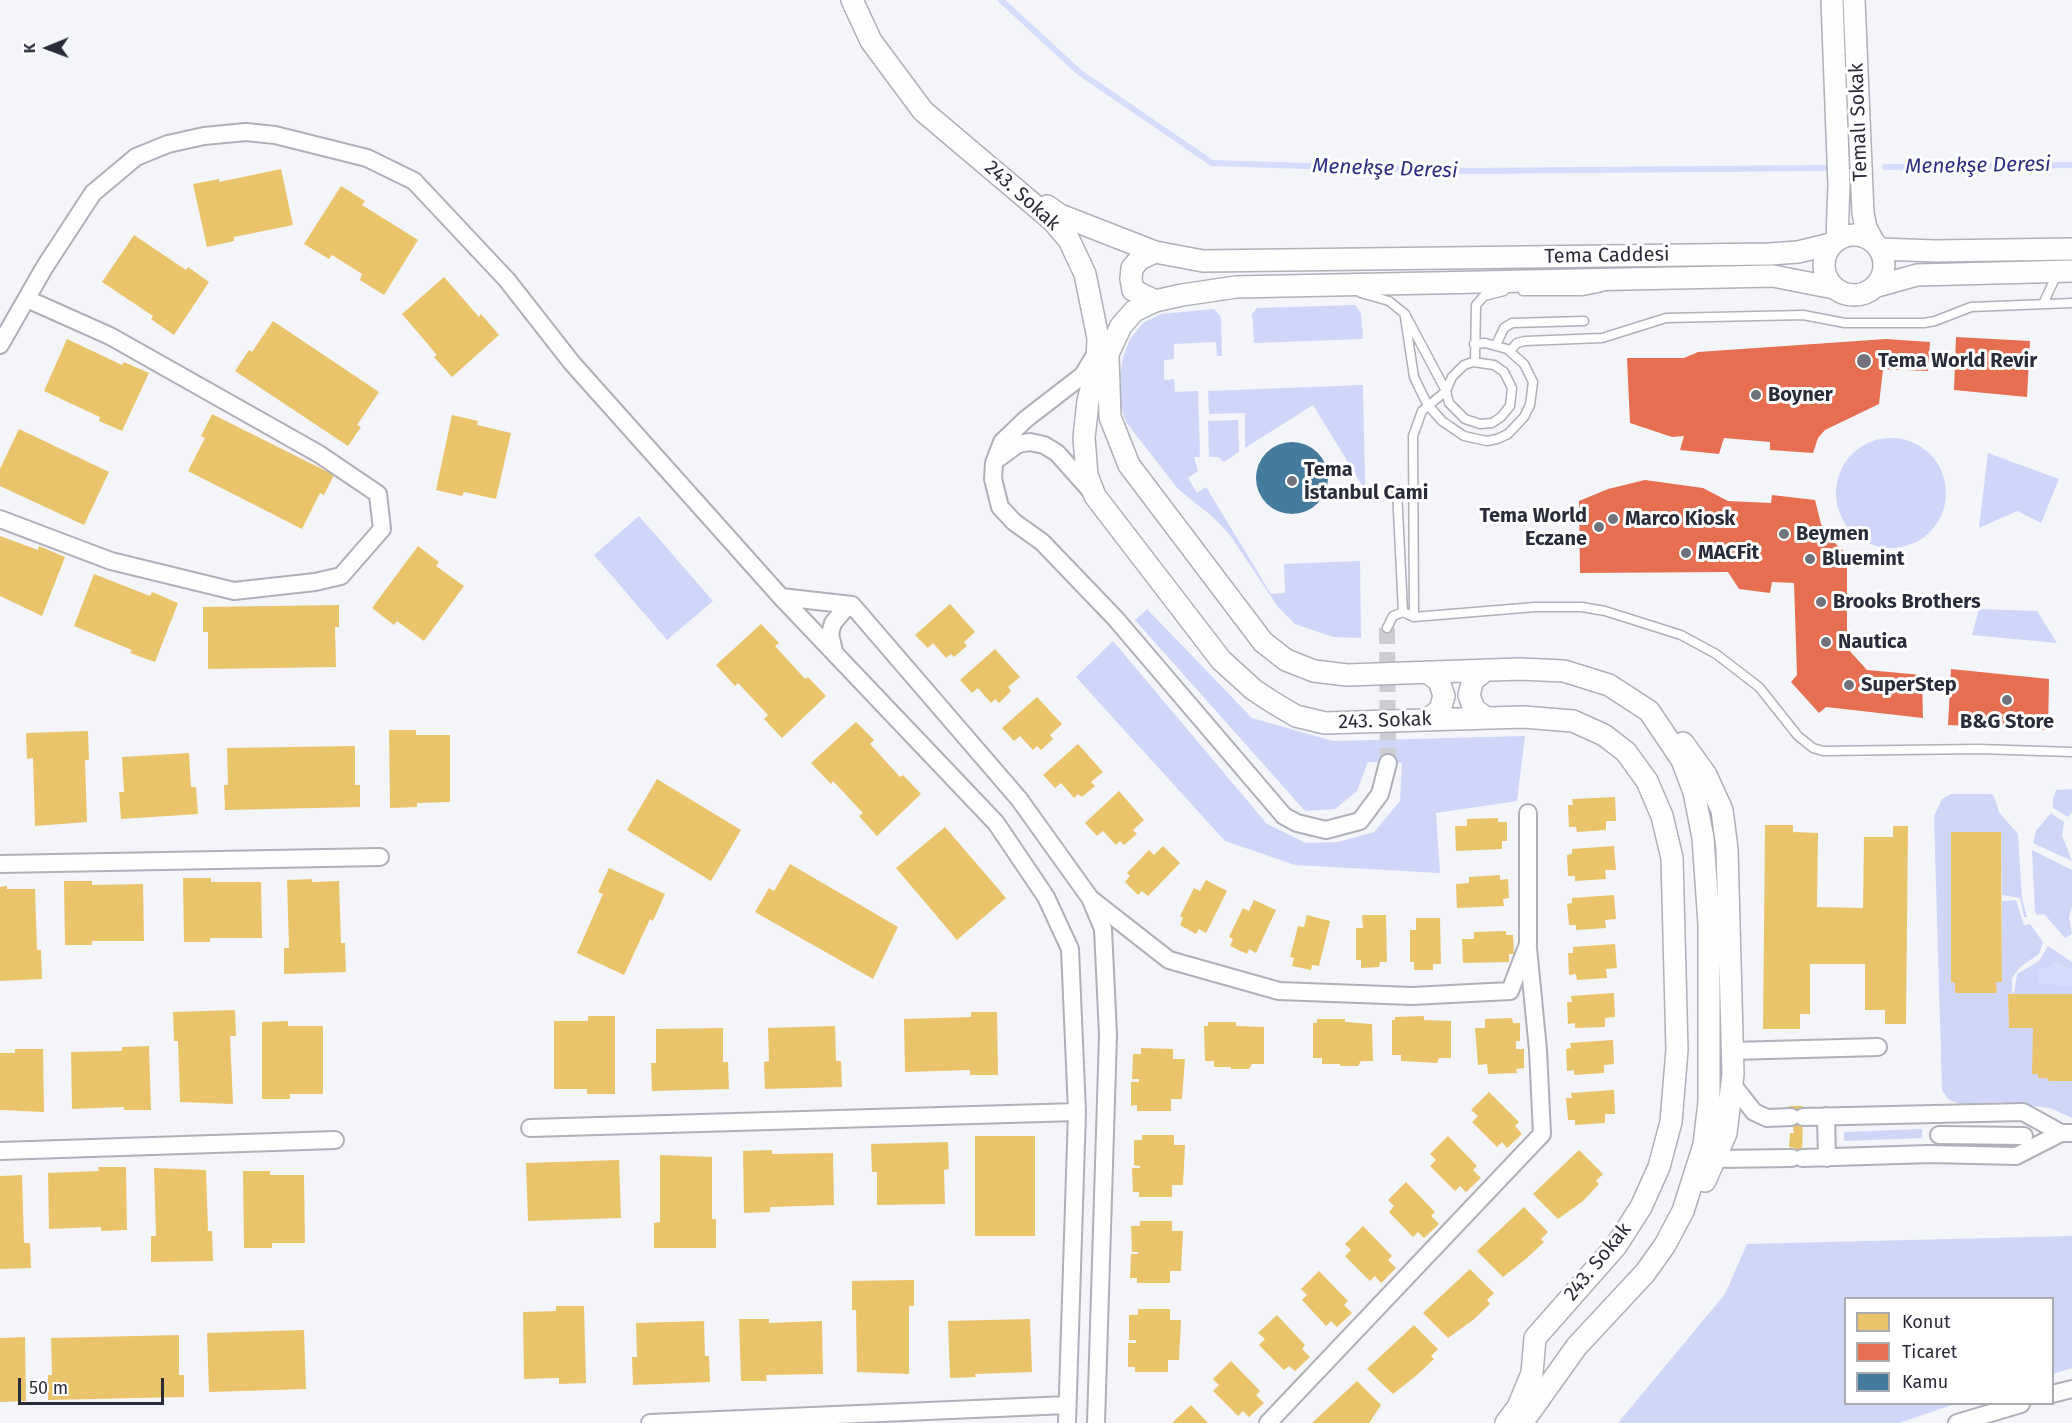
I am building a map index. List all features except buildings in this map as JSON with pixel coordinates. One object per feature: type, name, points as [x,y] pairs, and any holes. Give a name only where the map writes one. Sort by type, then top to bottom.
[{"type":"street","name":"243. Sokak","points":[[852,0],[871,41],[923,111],[1052,220],[1069,240],[1085,274],[1103,352],[1084,438],[1087,475],[1095,496],[1221,660],[1254,690],[1296,716],[1325,723],[1486,718],[1573,721],[1604,735],[1626,752],[1647,781],[1662,816],[1672,858],[1677,1050],[1671,1122],[1659,1167],[1641,1207],[1616,1246],[1535,1338],[1532,1373],[1518,1407],[1506,1423]]},
{"type":"street","points":[[1832,0],[1839,185],[1834,242],[1823,260],[1824,271],[1834,288]]},
{"type":"street","name":"Temalı Sokak","points":[[1854,0],[1863,213],[1866,228],[1876,245]]},
{"type":"street","points":[[0,345],[93,193],[136,157],[168,144],[204,136],[246,132],[307,142],[367,158],[414,182],[443,211],[507,280],[572,363],[781,597],[996,823],[1046,897],[1070,950],[1077,1112],[1067,1423]]},
{"type":"street","points":[[994,169],[1060,215]]},
{"type":"street","name":"243. Sokak","points":[[1060,215],[1078,236],[1090,258],[1100,289],[1103,352],[1110,417],[1129,465],[1263,642],[1286,660],[1314,671],[1347,675],[1486,670],[1564,671],[1609,685],[1649,711],[1682,760],[1694,792],[1703,838],[1709,924],[1709,1102],[1704,1145],[1683,1211],[1665,1245],[1645,1273],[1576,1346],[1522,1423]]},
{"type":"street","name":"Tema Caddesi","points":[[1060,215],[1155,252],[1203,261],[1770,254],[1798,252],[1834,242]]},
{"type":"street","points":[[1834,242],[1857,234],[1876,245],[1935,251],[2072,249]]},
{"type":"street","points":[[1874,287],[1884,269],[1876,245]]},
{"type":"street","points":[[1155,252],[1140,259],[1132,268],[1131,279],[1133,290],[1155,301]]},
{"type":"street","points":[[1388,763],[1380,794],[1360,821],[1326,830],[1297,824],[1284,816],[1115,618],[1042,542],[1014,522],[1000,507],[994,492],[994,463],[1002,442],[1026,419],[1083,375],[1134,311],[1155,301],[1209,290],[1608,278],[1773,276],[1834,288],[1855,295],[1917,275],[2065,271]]},
{"type":"street","points":[[0,519],[111,561],[234,591],[315,582],[341,576],[381,528],[378,494],[319,454],[110,336],[27,299]]},
{"type":"street","points":[[994,463],[1010,448],[1018,444],[1030,442],[1044,445],[1057,453],[1095,496]]},
{"type":"street","points":[[781,597],[852,605],[1019,799],[1090,898],[1103,929],[1108,1035],[1096,1423]]},
{"type":"street","points":[[834,651],[830,633],[833,623],[844,610],[852,605]]},
{"type":"street","points":[[1486,670],[1473,680],[1469,695],[1474,709],[1486,718]]},
{"type":"street","points":[[1427,672],[1439,681],[1444,696],[1440,710],[1428,719]]},
{"type":"street","points":[[1649,711],[1689,749],[1706,775],[1722,810],[1727,849],[1732,1084],[1726,1133],[1716,1159],[1709,1176],[1683,1211]]},
{"type":"street","points":[[1268,1423],[1542,1134],[1538,1050],[1528,944],[1528,813]]},
{"type":"street","points":[[0,864],[380,857]]},
{"type":"street","points":[[1090,898],[1169,960],[1279,991],[1412,996],[1510,991],[1533,1010]]},
{"type":"street","points":[[1510,991],[1528,944]]},
{"type":"street","points":[[1732,1052],[1878,1047]]},
{"type":"street","points":[[1732,1084],[1754,1112],[1767,1118],[2023,1112],[2067,1133]]},
{"type":"street","points":[[530,1128],[1077,1112]]},
{"type":"street","points":[[1921,1113],[1931,1120],[1939,1135]]},
{"type":"street","points":[[1826,1116],[1827,1158]]},
{"type":"street","points":[[1716,1159],[1921,1154],[2016,1156],[2067,1133]]},
{"type":"street","points":[[1921,1154],[1939,1135],[2024,1136]]},
{"type":"street","points":[[0,1152],[334,1140]]},
{"type":"street","points":[[2054,1394],[2072,1389]]},
{"type":"street","points":[[650,1423],[1067,1405]]},
{"type":"street","points":[[1957,1423],[2018,1405]]},
{"type":"lane","points":[[2043,304],[2065,271]]},
{"type":"lane","points":[[1475,362],[1476,305],[1484,296],[1498,291],[1592,290],[1600,288],[1608,278]]},
{"type":"lane","points":[[1310,286],[1378,296],[1389,301],[1405,314],[1446,391],[1453,410],[1465,419],[1486,425],[1501,417],[1512,397],[1510,380],[1494,365],[1475,362],[1456,371],[1446,391],[1427,404],[1418,416],[1413,436],[1414,617]]},
{"type":"lane","points":[[1510,351],[1517,342],[1602,338],[1666,318],[1803,315],[1845,323],[1924,322],[1935,321],[1971,307],[2072,303]]},
{"type":"lane","points":[[1405,314],[1414,377],[1427,404],[1442,421],[1464,436],[1487,441],[1508,434],[1524,417],[1533,393],[1529,372],[1510,351],[1496,345],[1474,344]]},
{"type":"lane","points":[[1496,345],[1504,328],[1512,323],[1584,321]]},
{"type":"lane","points":[[1397,490],[1403,612]]},
{"type":"lane","points":[[1387,628],[1393,616],[1403,612],[1414,617],[1558,606],[1627,616],[1681,635],[1732,664],[1760,687],[1798,736],[1813,748],[1823,751],[1978,749],[2072,752]]},
{"type":"shaded area","points":[[1355,305],[1361,313],[1363,339],[1254,343],[1252,314],[1257,308]]},
{"type":"shaded area","points":[[1214,309],[1221,317],[1222,356],[1217,356],[1216,342],[1174,344],[1174,359],[1164,360],[1164,380],[1174,379],[1175,392],[1198,391],[1200,457],[1194,457],[1198,471],[1188,478],[1197,493],[1206,487],[1271,594],[1285,593],[1284,564],[1360,561],[1361,638],[1333,637],[1295,624],[1278,607],[1230,535],[1214,518],[1178,489],[1126,422],[1119,401],[1120,375],[1123,357],[1130,339],[1143,323],[1161,314]]},
{"type":"shaded area","points":[[1363,385],[1365,485],[1362,485],[1313,405],[1245,448],[1245,413],[1209,414],[1208,391]]},
{"type":"shaded area","points":[[1238,420],[1239,452],[1224,462],[1218,457],[1209,457],[1208,421]]},
{"type":"shaded area","points":[[1891,438],[1912,443],[1930,454],[1941,472],[1946,493],[1941,514],[1930,532],[1912,543],[1891,548],[1870,543],[1852,532],[1841,514],[1836,493],[1841,472],[1852,454],[1870,443]]},
{"type":"shaded area","points":[[1988,453],[2059,479],[2041,523],[2017,511],[1979,528]]},
{"type":"shaded area","points":[[639,516],[713,601],[667,640],[594,555]]},
{"type":"shaded area","points":[[1147,609],[1252,718],[1333,741],[1525,736],[1517,801],[1436,813],[1440,873],[1295,865],[1225,841],[1076,677],[1113,641],[1267,824],[1306,843],[1338,842],[1374,832],[1400,801],[1402,763],[1368,762],[1357,791],[1335,809],[1305,811],[1135,620]]},
{"type":"shaded area","points":[[1979,609],[2037,611],[2057,643],[1972,635]]},
{"type":"shaded area","points":[[2072,789],[2072,812],[2068,817],[2053,808],[2053,799],[2056,790]]},
{"type":"shaded area","points":[[1951,794],[1990,794],[1994,796],[1999,812],[2018,834],[2022,899],[2027,917],[2024,917],[2020,898],[2002,895],[2001,832],[1951,832],[1951,982],[1955,983],[1955,993],[1996,993],[1996,982],[2002,981],[2002,901],[2016,900],[2024,925],[2030,924],[2043,942],[2039,954],[2020,967],[2012,978],[2012,992],[2014,993],[2008,994],[2009,1028],[2033,1028],[2033,1073],[2038,1074],[2038,1078],[2047,1078],[2049,1081],[2072,1081],[2072,1118],[2050,1108],[1999,1102],[1959,1104],[1948,1099],[1942,1090],[1934,816],[1942,799]]},
{"type":"shaded area","points":[[2051,813],[2064,822],[2062,835],[2072,861],[2033,843],[2036,831]]},
{"type":"shaded area","points":[[2032,850],[2072,870],[2072,907],[2069,917],[2072,934],[2065,938],[2044,914],[2037,915],[2035,912]]},
{"type":"shaded area","points":[[2048,946],[2072,962],[2072,994],[2008,994],[2014,993],[2017,974],[2039,961]]},
{"type":"shaded area","points":[[2056,961],[2072,969],[2072,987],[2040,983],[2037,971],[2051,966]]},
{"type":"shaded area","points":[[1922,1129],[1922,1138],[1844,1141],[1844,1132]]},
{"type":"shaded area","points":[[2072,1236],[2072,1368],[2054,1374],[2054,1297],[1844,1297],[1844,1405],[1952,1405],[1899,1423],[1618,1423],[1725,1294],[1747,1244]]},
{"type":"waterway","name":"Menekşe Deresi","points":[[1001,0],[1079,72],[1212,163],[1464,171],[1825,168]]},
{"type":"waterway","name":"Menekşe Deresi","points":[[1885,167],[2072,165]]},
{"type":"tunnel","points":[[1387,628],[1388,763]]},
{"type":"place","name":"Tema World Revir","points":[[1864,361]]},
{"type":"place","name":"Boyner","points":[[1756,395]]},
{"type":"place","name":"Tema İstanbul Cami","points":[[1292,481]]},
{"type":"place","name":"Marco Kiosk","points":[[1613,519]]},
{"type":"place","name":"Tema World Eczane","points":[[1599,527]]},
{"type":"place","name":"Beymen","points":[[1784,534]]},
{"type":"place","name":"MACFit","points":[[1686,553]]},
{"type":"place","name":"Bluemint","points":[[1810,559]]},
{"type":"place","name":"Brooks Brothers","points":[[1821,602]]},
{"type":"place","name":"Nautica","points":[[1826,642]]},
{"type":"place","name":"SuperStep","points":[[1849,685]]},
{"type":"place","name":"B&G Store","points":[[2007,700]]}]
